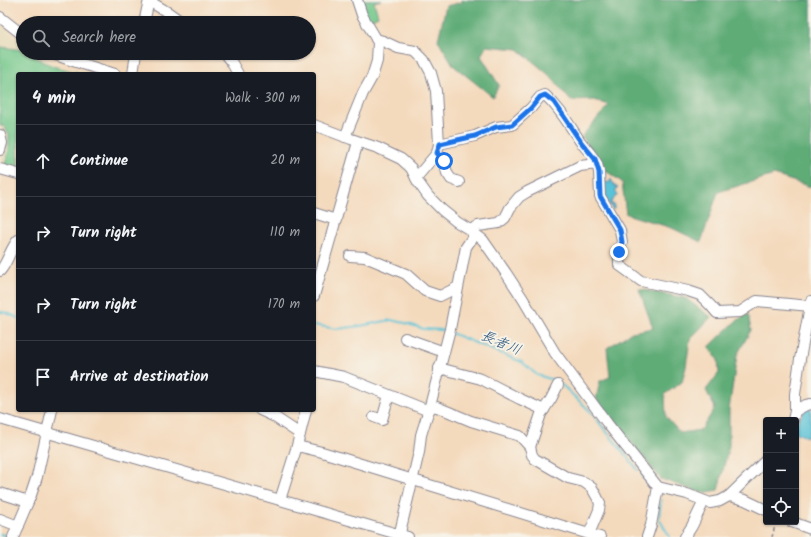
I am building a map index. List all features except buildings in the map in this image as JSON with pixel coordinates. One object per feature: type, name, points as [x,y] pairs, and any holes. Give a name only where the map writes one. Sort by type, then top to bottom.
[{"type":"street","points":[[146,16],[149,0],[174,16]]},
{"type":"street","points":[[345,137],[363,93],[372,77],[376,61],[378,42],[362,15],[358,0]]},
{"type":"street","points":[[0,16],[16,29]]},
{"type":"street","points":[[376,39],[398,48],[415,52],[424,60],[431,73],[436,91],[438,148],[444,161],[447,173],[451,179],[459,182]]},
{"type":"street","points":[[68,60],[108,72]]},
{"type":"street","points":[[133,72],[135,60]]},
{"type":"street","points":[[230,60],[237,72]]},
{"type":"street","points":[[416,178],[438,148],[475,136],[496,127],[512,125],[531,108],[540,97],[545,95],[554,102],[581,142],[595,159],[599,172],[600,196],[620,230],[622,242],[619,252],[619,265],[641,281],[700,295],[717,313],[740,312],[757,300],[810,304],[800,360],[794,416]]},
{"type":"street","points":[[316,126],[378,148],[401,159],[411,168],[428,196],[442,210],[482,240],[523,299],[555,353],[607,423],[658,487],[687,494],[710,503],[720,501],[728,496],[763,463]]},
{"type":"street","points":[[0,135],[2,142],[0,150]]},
{"type":"street","points":[[316,289],[358,142]]},
{"type":"street","points":[[403,536],[401,528],[419,452],[421,435],[430,408],[449,332],[466,247],[473,232],[478,226],[499,223],[505,218],[510,208],[519,197],[527,192],[580,166],[597,164]]},
{"type":"street","points":[[0,169],[16,173]]},
{"type":"street","points":[[316,214],[336,220]]},
{"type":"street","points":[[0,272],[5,266],[16,242]]},
{"type":"street","points":[[350,256],[365,257],[406,274],[425,291],[440,296],[458,287]]},
{"type":"street","points":[[405,338],[444,352]]},
{"type":"street","points":[[440,368],[481,379],[544,410]]},
{"type":"street","points":[[316,371],[344,377],[389,395],[430,408],[437,407],[471,421],[520,436],[530,447],[532,455],[535,459],[568,478],[584,482],[592,488],[600,503],[599,510],[589,534]]},
{"type":"street","points":[[530,447],[541,414],[552,399],[558,385]]},
{"type":"street","points":[[374,417],[382,420],[389,395]]},
{"type":"street","points":[[794,416],[806,405],[811,404]]},
{"type":"street","points":[[0,519],[17,533],[37,477],[52,412]]},
{"type":"street","points":[[264,412],[300,434]]},
{"type":"street","points":[[280,500],[297,446],[306,412]]},
{"type":"street","points":[[0,419],[403,536]]},
{"type":"street","points":[[297,446],[330,454],[600,537]]},
{"type":"street","points":[[647,537],[658,487]]},
{"type":"street","points":[[0,493],[28,502]]},
{"type":"street","points":[[728,496],[745,500],[763,509]]},
{"type":"street","points":[[684,537],[692,526],[704,501]]},
{"type":"street","points":[[799,525],[811,529]]},
{"type":"path","points":[[772,537],[775,525]]},
{"type":"shaded area","points":[[0,24],[16,38],[16,60],[46,60],[58,65],[76,70],[86,70],[88,72],[16,72],[16,172],[0,168],[4,149],[0,132]]},
{"type":"green space","points":[[362,0],[381,0],[374,2],[378,16],[370,20],[365,13]]},
{"type":"green space","points":[[462,0],[811,0],[811,187],[774,175],[718,192],[701,242],[672,228],[626,214],[622,182],[603,169],[582,136],[609,105],[594,100],[571,101],[549,75],[518,49],[486,46],[481,56],[499,85],[493,97],[454,66],[438,40],[446,6],[462,2]]},
{"type":"green space","points":[[0,47],[16,49],[16,60],[40,60],[63,69],[76,72],[16,72],[16,168],[5,165],[9,149],[9,135],[4,126],[0,126]]},
{"type":"green space","points":[[639,289],[685,298],[711,317],[690,339],[682,382],[665,394],[666,417],[680,433],[701,430],[715,408],[706,390],[719,373],[718,360],[709,347],[736,321],[748,314],[751,330],[737,355],[729,410],[729,446],[718,490],[702,493],[661,479],[596,399],[600,381],[610,377],[607,348],[632,332],[653,328]]},
{"type":"water","points":[[604,178],[604,181],[609,183],[611,179],[614,185],[618,187],[616,189],[616,193],[618,195],[611,202],[611,205],[614,204],[613,210],[602,195]]},
{"type":"water","points":[[811,408],[811,428],[807,437],[799,434],[799,419],[805,410]]},
{"type":"waterway","name":"長者川","points":[[0,312],[16,317]]},
{"type":"waterway","name":"長者川","points":[[316,325],[337,329],[391,320],[424,329],[445,331]]},
{"type":"waterway","name":"長者川","points":[[451,333],[522,362],[537,375],[557,381]]},
{"type":"waterway","name":"長者川","points":[[562,385],[588,409],[638,470]]},
{"type":"waterway","name":"長者川","points":[[642,475],[653,489]]},
{"type":"waterway","name":"長者川","points":[[661,500],[659,519],[670,537]]},
{"type":"waterway","points":[[0,534],[6,537]]},
{"type":"route","points":[[444,161],[437,153],[440,144],[475,136],[496,127],[512,125],[531,108],[540,97],[545,95],[554,102],[581,142],[595,159],[599,172],[600,196],[620,230],[622,242],[619,252]]}]
